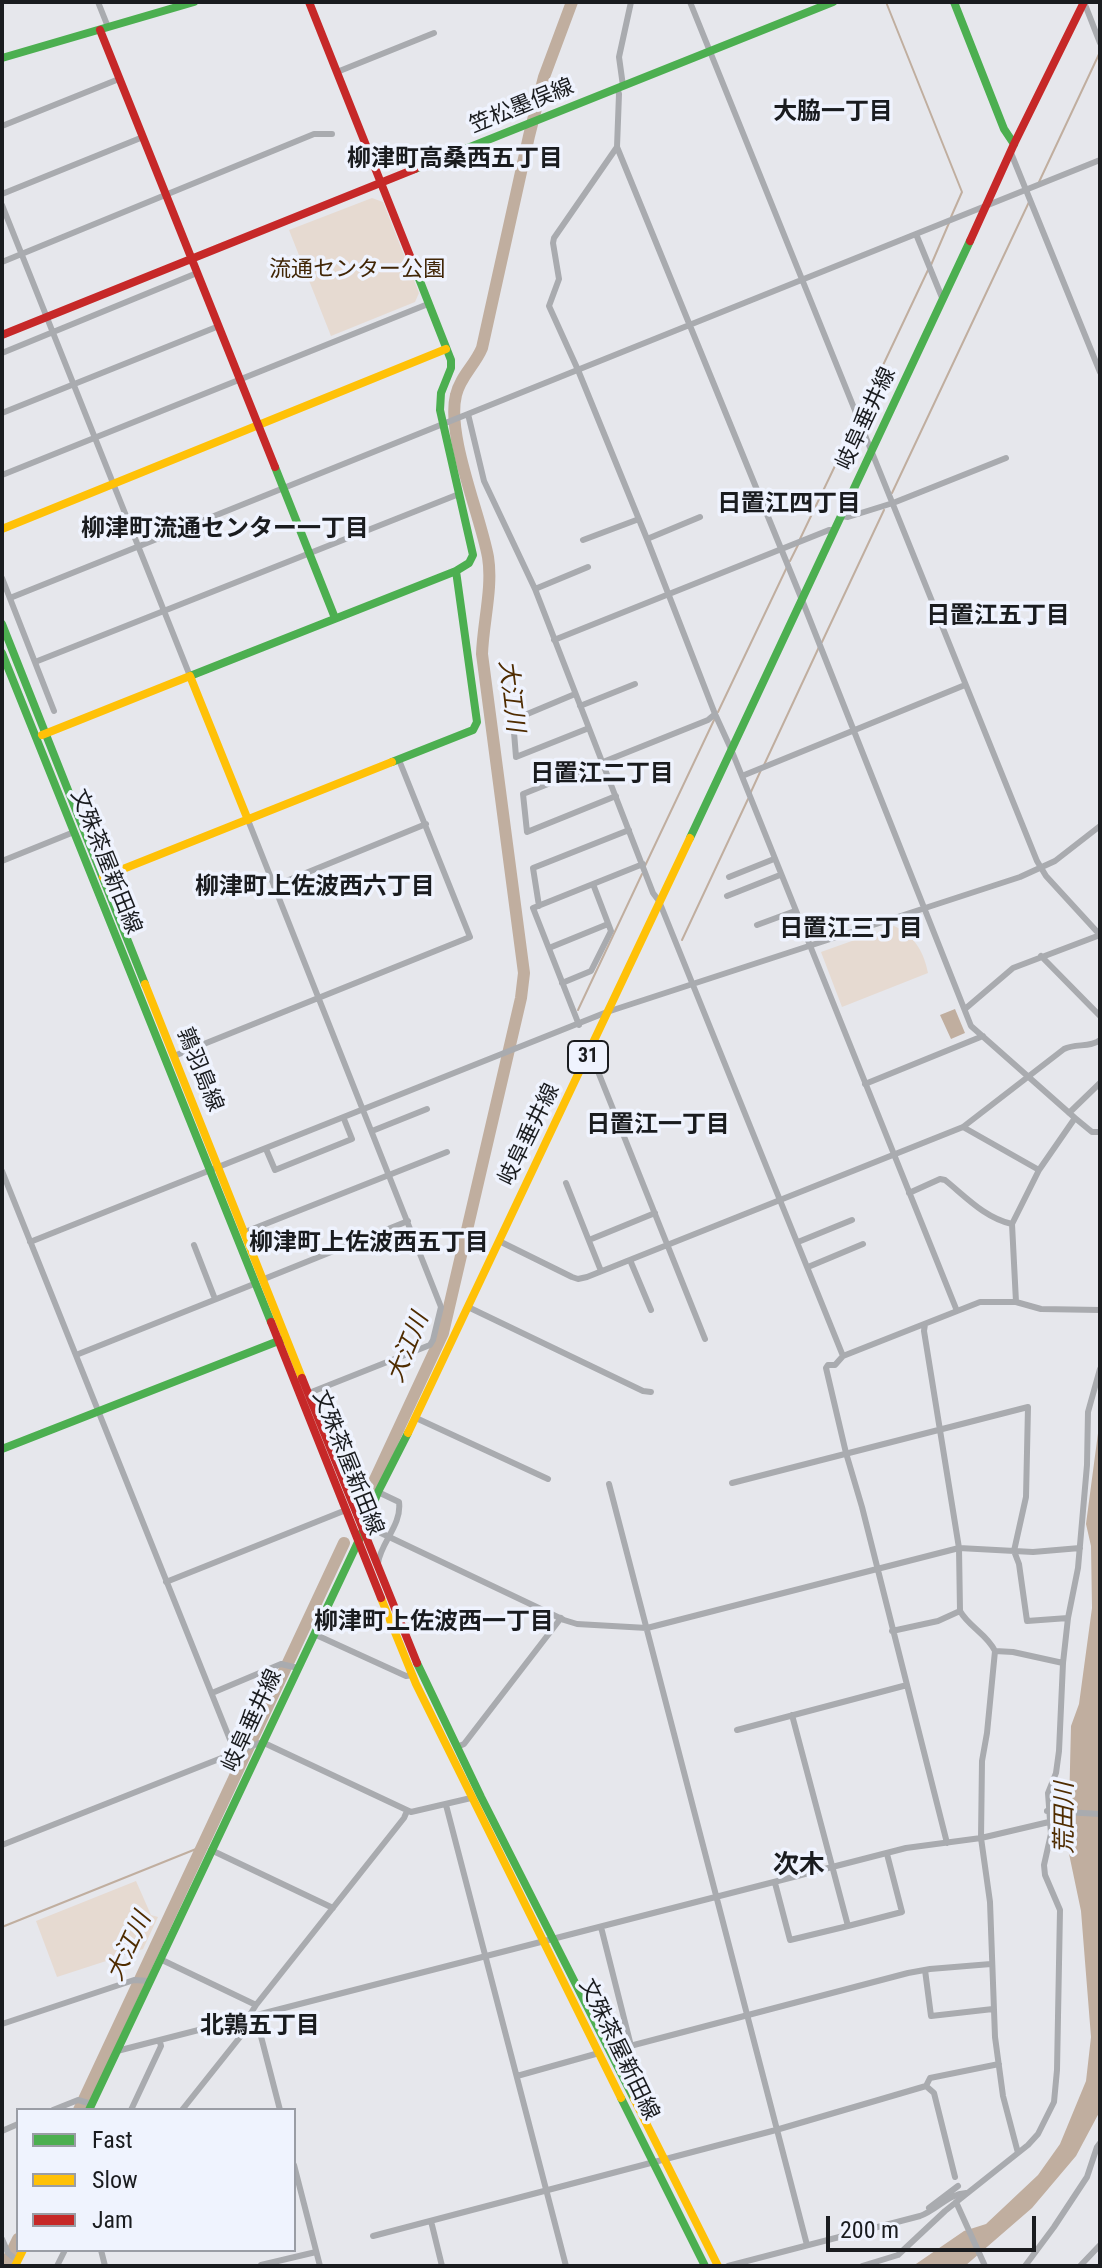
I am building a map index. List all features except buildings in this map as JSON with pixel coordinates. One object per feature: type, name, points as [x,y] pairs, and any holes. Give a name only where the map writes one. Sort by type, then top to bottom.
[{"type":"main road","points":[[2,58],[194,2]]},
{"type":"main road","points":[[36,738],[456,571],[469,565],[473,555],[440,410],[441,393],[451,368],[446,349],[309,2]]},
{"type":"main road","points":[[954,2],[1012,148]]},
{"type":"main road","name":"岐阜垂井線","points":[[89,2105],[160,1959],[258,1744],[359,1540],[378,1492],[416,1418],[447,1345],[589,1054],[1012,148],[1084,2]]},
{"type":"main road","name":"笠松墨俣線","points":[[2,335],[826,3]]},
{"type":"main road","points":[[104,29],[119,79],[335,618]]},
{"type":"main road","points":[[2,529],[446,349]]},
{"type":"main road","points":[[103,877],[473,730],[477,722],[456,571]]},
{"type":"main road","name":"鶉羽島線","points":[[2,624],[174,1056],[215,1170],[264,1279],[282,1339],[309,1393],[363,1527]]},
{"type":"main road","name":"文殊茶屋新田線","points":[[2,653],[215,1170],[254,1284],[282,1339],[346,1510],[413,1675],[471,1798],[611,2051],[718,2266]]},
{"type":"main road","points":[[190,676],[248,820]]},
{"type":"main road","points":[[2,1449],[282,1339]]},
{"type":"main road","name":"文殊茶屋新田線","points":[[363,1527],[421,1672],[599,2053],[705,2266]]},
{"type":"street","points":[[98,2],[104,29]]},
{"type":"street","points":[[631,2],[619,57],[621,80],[617,147],[971,1026],[1072,1116],[1092,1132],[1100,1132]]},
{"type":"street","points":[[690,2],[1041,869],[1100,935],[1013,968],[965,1009]]},
{"type":"street","points":[[1084,2],[1100,43]]},
{"type":"street","points":[[337,72],[434,33]]},
{"type":"street","points":[[2,126],[119,79]]},
{"type":"street","points":[[2,262],[314,134],[332,134]]},
{"type":"street","points":[[2,194],[143,137]]},
{"type":"street","points":[[617,147],[554,238],[559,279],[549,306],[639,519],[957,1311]]},
{"type":"street","points":[[1012,148],[1100,372]]},
{"type":"street","points":[[10,598],[1100,160]]},
{"type":"street","points":[[2,205],[190,676]]},
{"type":"street","points":[[916,234],[943,300]]},
{"type":"street","points":[[2,353],[197,273]]},
{"type":"street","points":[[2,475],[428,304]]},
{"type":"street","points":[[2,413],[219,326]]},
{"type":"street","points":[[466,415],[484,481],[535,589],[653,893],[659,901],[843,1356]]},
{"type":"street","points":[[841,516],[848,517],[893,503],[1006,458]]},
{"type":"street","points":[[35,662],[459,494]]},
{"type":"street","points":[[647,539],[700,517]]},
{"type":"street","points":[[583,540],[639,519]]},
{"type":"street","points":[[554,640],[835,530]]},
{"type":"street","points":[[535,589],[588,567]]},
{"type":"street","points":[[2,578],[54,711]]},
{"type":"street","points":[[580,706],[635,684]]},
{"type":"street","points":[[742,776],[965,685]]},
{"type":"street","points":[[575,694],[513,720],[516,757],[589,728]]},
{"type":"street","points":[[616,796],[527,832],[523,794],[708,720],[715,714]]},
{"type":"street","points":[[174,1056],[470,937],[399,760]]},
{"type":"street","points":[[248,820],[441,1307],[434,1340],[430,1345],[309,1393]]},
{"type":"street","points":[[274,886],[426,824]]},
{"type":"street","points":[[30,1242],[607,1012],[1041,869],[1100,826]]},
{"type":"street","points":[[539,906],[533,868],[629,830]]},
{"type":"street","points":[[2,861],[74,832]]},
{"type":"street","points":[[729,877],[774,859]]},
{"type":"street","points":[[579,1025],[533,908],[643,864]]},
{"type":"street","points":[[727,896],[780,875]]},
{"type":"street","points":[[562,983],[591,971],[611,931],[593,884]]},
{"type":"street","points":[[757,925],[795,911]]},
{"type":"street","points":[[549,948],[608,924]]},
{"type":"street","points":[[1041,956],[1100,1016]]},
{"type":"street","points":[[865,1084],[983,1036]]},
{"type":"street","points":[[499,1241],[572,1277],[587,1277],[963,1127],[1071,1046],[1098,1042],[1100,1051]]},
{"type":"street","points":[[589,1054],[705,1339]]},
{"type":"street","points":[[1016,1302],[1012,1224],[1039,1170],[1072,1116],[1100,1083]]},
{"type":"street","points":[[372,1131],[427,1109]]},
{"type":"street","points":[[266,1149],[275,1170],[352,1139],[344,1119]]},
{"type":"street","points":[[963,1127],[1039,1170]]},
{"type":"street","points":[[245,1232],[447,1152]]},
{"type":"street","points":[[2,1171],[166,1582],[239,1751]]},
{"type":"street","points":[[909,1193],[940,1179],[945,1180],[984,1212],[1012,1224]]},
{"type":"street","points":[[566,1183],[601,1271]]},
{"type":"street","points":[[589,1240],[655,1213]]},
{"type":"street","points":[[798,1242],[852,1220]]},
{"type":"street","points":[[264,1279],[408,1221]]},
{"type":"street","points":[[808,1267],[863,1244]]},
{"type":"street","points":[[194,1245],[215,1299]]},
{"type":"street","points":[[630,1260],[651,1310]]},
{"type":"street","points":[[76,1355],[254,1284]]},
{"type":"street","points":[[947,1843],[826,1368],[835,1365],[843,1356],[980,1302],[1016,1302],[1041,1309],[1100,1310]]},
{"type":"street","points":[[468,1307],[648,1392]]},
{"type":"street","points":[[925,1324],[959,1548],[960,1611],[991,1642],[995,1651],[982,1761],[981,1838],[990,1902],[993,2009],[999,2064],[1003,2096],[1018,2153]]},
{"type":"street","points":[[434,1340],[447,1345]]},
{"type":"street","points":[[862,2266],[898,2255],[957,2205],[966,2193],[1018,2153],[1038,2134],[1054,2102],[1060,1910],[1045,1875],[1044,1865],[1051,1834],[1048,1793],[1056,1773],[1059,1751],[1063,1663],[1080,1548],[1088,1412],[1097,1393],[1100,1369]]},
{"type":"street","points":[[732,1483],[1028,1407],[1026,1497],[1014,1551],[1019,1564],[1027,1621],[1068,1618]]},
{"type":"street","points":[[416,1418],[548,1479]]},
{"type":"street","points":[[609,1484],[807,2245]]},
{"type":"street","points":[[377,1565],[399,1516],[399,1502],[378,1492]]},
{"type":"street","points":[[166,1582],[346,1510]]},
{"type":"street","points":[[363,1527],[390,1536],[564,1620],[577,1624],[647,1628],[959,1548],[1033,1552],[1080,1548]]},
{"type":"street","points":[[892,1631],[938,1621],[960,1611]]},
{"type":"street","points":[[457,1747],[464,1744],[564,1620]]},
{"type":"street","points":[[314,1634],[406,1676],[413,1675]]},
{"type":"street","points":[[995,1651],[1063,1663]]},
{"type":"street","points":[[212,1693],[281,1664],[295,1667]]},
{"type":"street","points":[[737,1730],[907,1685]]},
{"type":"street","points":[[792,1715],[848,1926]]},
{"type":"street","points":[[2,1845],[258,1744],[411,1812]]},
{"type":"street","points":[[279,2108],[251,2013],[404,1818],[411,1812],[471,1798]]},
{"type":"street","points":[[446,1805],[566,2266]]},
{"type":"street","points":[[1050,1812],[1100,1814]]},
{"type":"street","points":[[116,2051],[906,1848],[981,1838],[1049,1822]]},
{"type":"street","points":[[211,1850],[333,1908]]},
{"type":"street","points":[[775,1883],[790,1940],[848,1926],[902,1912],[887,1854]]},
{"type":"street","points":[[601,1927],[631,2046]]},
{"type":"street","points":[[160,1959],[256,2005]]},
{"type":"street","points":[[611,2051],[925,1970],[991,1964]]},
{"type":"street","points":[[925,1970],[931,2016],[993,2009]]},
{"type":"street","points":[[2,2024],[136,1980],[147,1981]]},
{"type":"street","points":[[184,2108],[253,2018]]},
{"type":"street","points":[[132,2108],[161,2046],[160,2042]]},
{"type":"street","points":[[517,2076],[599,2053]]},
{"type":"street","points":[[373,2236],[776,2130],[926,2086],[930,2078],[999,2064]]},
{"type":"street","points":[[926,2086],[934,2093],[955,2177]]},
{"type":"street","points":[[58,2108],[78,2100],[89,2105]]},
{"type":"street","points":[[1025,2266],[1087,2177],[1100,2143]]},
{"type":"street","points":[[296,2173],[320,2266]]},
{"type":"street","points":[[920,2216],[958,2186]]},
{"type":"street","points":[[728,2266],[920,2216],[956,2194],[966,2193]]},
{"type":"street","points":[[957,2205],[985,2266]]},
{"type":"street","points":[[431,2221],[442,2266]]},
{"type":"street","points":[[3,2243],[13,2260]]},
{"type":"street","points":[[1080,2266],[1100,2245]]},
{"type":"street","points":[[261,2265],[316,2252]]},
{"type":"green space","name":"流通センター公園","points":[[372,198],[383,202],[419,293],[415,302],[331,336],[289,230]]},
{"type":"green space","points":[[894,926],[917,945],[928,973],[842,1007],[821,952]]},
{"type":"green space","points":[[136,1881],[151,1915],[158,1917],[143,1949],[57,1977],[36,1921]]},
{"type":"shaded area","points":[[955,1009],[965,1033],[951,1039],[940,1015]]},
{"type":"shaded area","points":[[1100,1418],[1100,2111],[1076,2156],[1032,2208],[965,2266],[913,2266],[964,2231],[986,2224],[1038,2175],[1060,2144],[1086,2081],[1091,2037],[1081,1911],[1068,1849],[1071,1726],[1079,1704],[1092,1608],[1091,1546],[1086,1524]]},
{"type":"waterway","name":"大江川","points":[[371,1488],[443,1333],[521,998],[524,973],[482,654],[489,593],[488,557],[465,475],[454,412],[458,389],[482,348],[544,77],[572,2]]},
{"type":"waterway","points":[[886,2],[962,192],[951,217]]},
{"type":"waterway","points":[[1039,182],[1100,52]]},
{"type":"waterway","points":[[892,493],[1029,202]]},
{"type":"waterway","points":[[931,265],[949,223]]},
{"type":"waterway","points":[[859,416],[928,270]]},
{"type":"waterway","points":[[800,539],[856,422]]},
{"type":"waterway","points":[[822,642],[884,510]]},
{"type":"waterway","points":[[790,561],[798,545]]},
{"type":"waterway","points":[[718,712],[787,567]]},
{"type":"waterway","points":[[764,765],[819,647]]},
{"type":"waterway","points":[[644,868],[715,718]]},
{"type":"waterway","points":[[750,794],[761,770]]},
{"type":"waterway","points":[[682,940],[748,799]]},
{"type":"waterway","points":[[578,1010],[642,874]]},
{"type":"waterway","name":"大江川","points":[[80,2108],[344,1543]]},
{"type":"waterway","points":[[2,1927],[201,1847]]},
{"type":"waterway","name":"大江川","points":[[5,2266],[16,2243]]},
{"type":"traffic: fast","points":[[2,58],[194,2]]},
{"type":"traffic: fast","points":[[415,169],[833,2]]},
{"type":"traffic: fast","points":[[954,2],[1004,129],[1014,144]]},
{"type":"traffic: fast","points":[[690,838],[970,241]]},
{"type":"traffic: fast","points":[[190,676],[456,571],[469,563],[473,555],[440,410],[441,393],[451,360],[414,266]]},
{"type":"traffic: fast","points":[[275,467],[335,618]]},
{"type":"traffic: fast","points":[[392,762],[473,730],[477,722],[456,571]]},
{"type":"traffic: fast","points":[[2,624],[145,984]]},
{"type":"traffic: fast","points":[[2,653],[271,1322]]},
{"type":"traffic: fast","points":[[2,1449],[281,1340]]},
{"type":"traffic: fast","points":[[90,2108],[408,1433]]},
{"type":"traffic: fast","points":[[417,1663],[481,1797],[634,2099]]},
{"type":"traffic: fast","points":[[621,2098],[705,2266]]},
{"type":"traffic: slow","points":[[2,529],[446,349]]},
{"type":"traffic: slow","points":[[42,735],[190,676],[248,820]]},
{"type":"traffic: slow","points":[[103,877],[392,762]]},
{"type":"traffic: slow","points":[[408,1433],[690,838]]},
{"type":"traffic: slow","points":[[145,984],[302,1378]]},
{"type":"traffic: slow","points":[[381,1598],[416,1684],[621,2098]]},
{"type":"traffic: slow","points":[[634,2099],[718,2266]]},
{"type":"traffic: slow","points":[[15,2266],[22,2252]]},
{"type":"traffic: jam","points":[[309,2],[414,266]]},
{"type":"traffic: jam","points":[[970,241],[1084,2]]},
{"type":"traffic: jam","points":[[100,30],[275,467]]},
{"type":"traffic: jam","points":[[2,335],[415,169]]},
{"type":"traffic: jam","points":[[271,1322],[381,1598]]},
{"type":"traffic: jam","points":[[302,1378],[417,1663]]},
{"type":"district","name":"大脇一丁目","points":[[833,113]]},
{"type":"district","name":"柳津町高桑西五丁目","points":[[455,160]]},
{"type":"district","name":"日置江四丁目","points":[[789,505]]},
{"type":"district","name":"柳津町流通センター一丁目","points":[[225,530]]},
{"type":"district","name":"日置江五丁目","points":[[998,617]]},
{"type":"district","name":"日置江二丁目","points":[[602,775]]},
{"type":"district","name":"柳津町上佐波西六丁目","points":[[315,888]]},
{"type":"district","name":"日置江三丁目","points":[[851,930]]},
{"type":"district","name":"日置江一丁目","points":[[658,1126]]},
{"type":"district","name":"柳津町上佐波西五丁目","points":[[369,1244]]},
{"type":"district","name":"柳津町上佐波西一丁目","points":[[434,1623]]},
{"type":"district","name":"次木","points":[[799,1866]]},
{"type":"district","name":"北鶉五丁目","points":[[260,2027]]},
{"type":"water label","name":"荒田川","points":[[1066,1818]]}]
